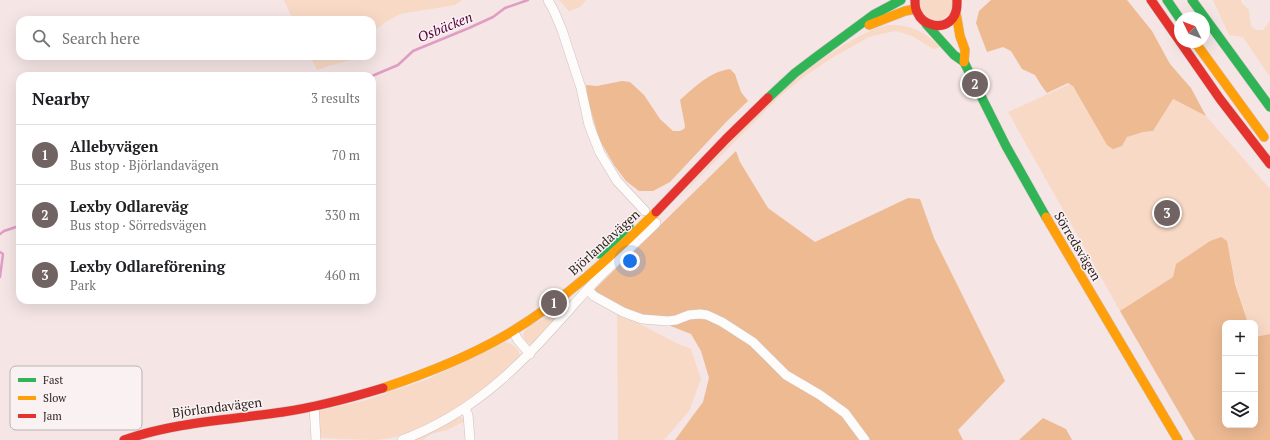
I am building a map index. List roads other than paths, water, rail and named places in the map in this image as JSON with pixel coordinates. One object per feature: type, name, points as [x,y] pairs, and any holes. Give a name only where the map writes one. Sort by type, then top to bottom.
[{"type":"main road","name":"Björlandavägen","points":[[124,440],[164,427],[193,422],[282,412],[314,406],[376,390],[440,366],[488,345],[511,328],[554,303],[579,283],[650,217],[764,101],[797,71],[826,48],[870,17],[902,0]]},
{"type":"main road","points":[[926,24],[938,26],[952,20],[957,7],[967,0]]},
{"type":"main road","points":[[1151,0],[1220,99],[1270,164]]},
{"type":"main road","points":[[1167,0],[1175,12]]},
{"type":"main road","points":[[1192,0],[1270,107]]},
{"type":"main road","name":"Björlandavägen","points":[[852,31],[905,11],[916,5]]},
{"type":"main road","name":"Sörredsvägen","points":[[916,5],[919,18],[954,55],[964,62],[1006,146],[1032,193],[1178,440]]},
{"type":"main road","name":"Sörredsvägen","points":[[957,7],[960,36],[965,50],[964,62]]},
{"type":"main road","points":[[1199,48],[1270,145]]},
{"type":"street","points":[[549,1],[557,17],[582,88],[589,125],[600,154],[617,182],[650,217]]},
{"type":"street","name":"Björlandavägen","points":[[530,354],[588,290],[624,254],[650,217]]},
{"type":"street","points":[[588,290],[594,296],[637,318],[668,321],[676,320],[689,315],[700,314],[722,322],[753,342],[786,374],[820,395],[845,413],[865,440]]},
{"type":"street","points":[[402,440],[430,428],[465,409],[500,381],[530,354],[518,340],[511,328]]},
{"type":"street","points":[[314,406],[316,440]]},
{"type":"street","points":[[465,409],[468,415],[470,440]]},
{"type":"waterway","name":"Osbäcken","points":[[376,74],[398,65],[413,51],[493,17],[505,8],[528,0]]},
{"type":"waterway","name":"Osbäcken","points":[[0,234],[16,227]]},
{"type":"waterway","name":"Osbäcken","points":[[0,252],[3,254],[0,277]]},
{"type":"place","name":"Lexby Odlareväg","points":[[975,84]]},
{"type":"place","name":"Lexby Odlareförening","points":[[1167,213]]},
{"type":"place","name":"Allebyvägen","points":[[554,303]]}]
